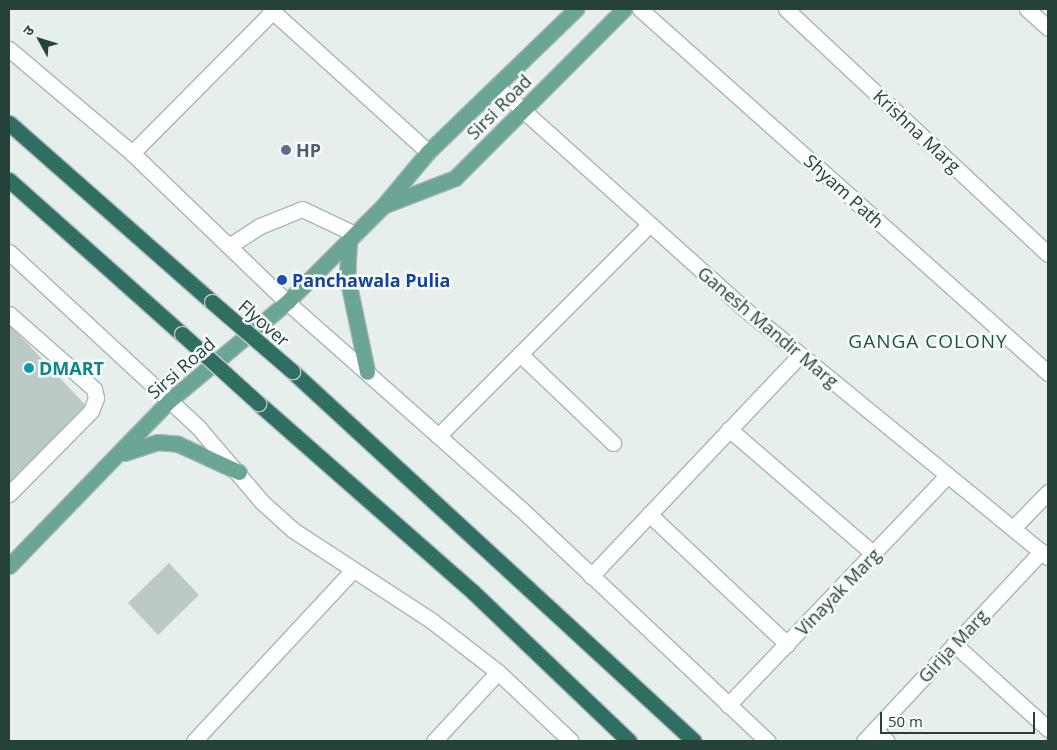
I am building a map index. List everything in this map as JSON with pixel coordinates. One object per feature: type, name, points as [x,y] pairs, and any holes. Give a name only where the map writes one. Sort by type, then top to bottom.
[{"type":"highway","name":"Flyover","points":[[9,123],[292,372],[694,741]]},
{"type":"highway","points":[[9,180],[473,592],[629,741]]},
{"type":"main road","name":"Sirsi Road","points":[[9,566],[170,400],[286,302],[384,206],[428,152],[576,9]]},
{"type":"main road","name":"Sirsi Road","points":[[384,206],[455,178],[624,9]]},
{"type":"main road","points":[[352,237],[348,276],[367,372]]},
{"type":"main road","points":[[115,458],[136,446],[178,444],[239,472]]},
{"type":"street","name":"Shyam Path","points":[[640,9],[1048,374]]},
{"type":"street","name":"Krishna Marg","points":[[786,9],[1048,254]]},
{"type":"street","points":[[1027,9],[1048,28]]},
{"type":"street","points":[[132,153],[273,10],[428,152]]},
{"type":"street","points":[[9,50],[132,153],[286,302],[438,436],[767,741]]},
{"type":"street","name":"Ganesh Mandir Marg","points":[[496,86],[649,225],[800,355],[946,477],[1014,527],[1045,554]]},
{"type":"street","points":[[229,246],[260,226],[302,209],[352,237]]},
{"type":"street","points":[[438,436],[649,225]]},
{"type":"street","points":[[9,252],[170,400],[293,530],[352,571],[432,621],[498,672],[571,741]]},
{"type":"street","points":[[9,314],[94,389],[96,398],[91,412],[9,494]]},
{"type":"street","points":[[520,354],[613,443]]},
{"type":"street","points":[[590,576],[800,355]]},
{"type":"street","points":[[729,429],[874,554]]},
{"type":"street","name":"Vinayak Marg","points":[[728,705],[946,477]]},
{"type":"street","points":[[1014,527],[1048,492]]},
{"type":"street","points":[[649,514],[787,644]]},
{"type":"street","name":"Girija Marg","points":[[864,741],[954,644],[1045,554]]},
{"type":"street","points":[[194,741],[352,571]]},
{"type":"street","points":[[954,644],[1048,729]]},
{"type":"street","points":[[434,741],[498,672]]},
{"type":"street","points":[[875,730],[888,741]]},
{"type":"building","name":"DMART","points":[[9,324],[91,411],[9,494]]},
{"type":"building","points":[[169,563],[199,595],[158,635],[128,603]]},
{"type":"place","name":"HP","points":[[286,150]]},
{"type":"place","name":"Panchawala Pulia","points":[[282,280]]},
{"type":"place","name":"DMART","points":[[29,368]]},
{"type":"district","name":"GANGA COLONY","points":[[928,342]]}]
